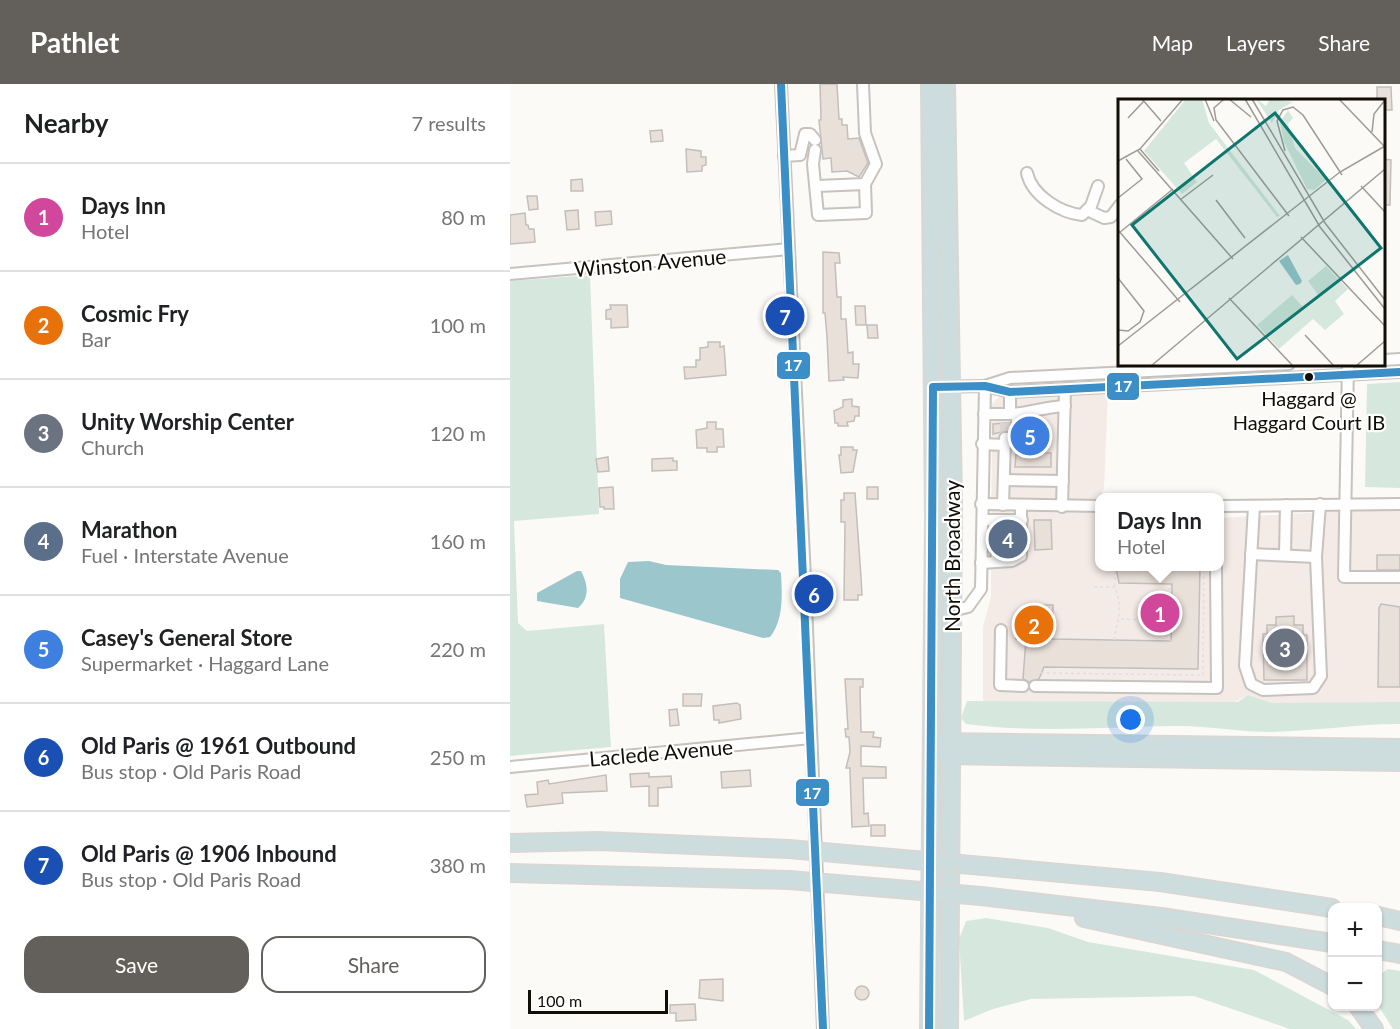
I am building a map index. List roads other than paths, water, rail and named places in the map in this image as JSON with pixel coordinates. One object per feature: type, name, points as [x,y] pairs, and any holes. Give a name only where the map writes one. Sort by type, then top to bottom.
[{"type":"highway","name":"North Broadway","points":[[930,84],[939,145],[951,387],[949,1029]]},
{"type":"highway","name":"North Broadway","points":[[929,1029],[933,387],[939,145],[946,84]]},
{"type":"highway","points":[[951,748],[1400,762]]},
{"type":"highway","points":[[932,749],[1400,748]]},
{"type":"highway","points":[[510,843],[598,841],[789,849],[1160,882],[1328,907]]},
{"type":"highway","points":[[510,873],[789,879],[981,896],[1161,917],[1328,942]]},
{"type":"highway","points":[[1016,900],[1068,915],[1286,962],[1328,984]]},
{"type":"highway","points":[[1382,911],[1400,913]]},
{"type":"highway","points":[[1382,917],[1400,921]]},
{"type":"highway","points":[[1382,951],[1400,954]]},
{"type":"highway","points":[[1361,1011],[1374,1029]]},
{"type":"street","points":[[781,84],[823,1029]]},
{"type":"street","points":[[800,155],[805,134],[810,134],[815,148],[818,215],[866,213],[865,184],[876,164],[865,133],[863,84]]},
{"type":"street","points":[[784,156],[800,155],[815,148]]},
{"type":"street","points":[[1027,173],[1047,201],[1057,208],[1082,215],[1087,210],[1098,186]]},
{"type":"street","points":[[816,186],[865,184]]},
{"type":"street","points":[[1087,210],[1104,218],[1111,217],[1118,206]]},
{"type":"street","name":"Winston Avenue","points":[[510,274],[789,249]]},
{"type":"street","points":[[1385,360],[1400,359]]},
{"type":"street","points":[[985,386],[1010,378],[1260,366],[1260,379]]},
{"type":"street","points":[[1201,369],[1202,382]]},
{"type":"street","points":[[933,387],[985,386],[1010,392],[1260,379],[1348,369],[1400,372]]},
{"type":"street","points":[[1348,369],[1344,577],[1400,577]]},
{"type":"street","points":[[1119,374],[1120,386]]},
{"type":"street","points":[[1052,377],[1053,390]]},
{"type":"street","points":[[951,611],[968,607],[979,595],[985,386]]},
{"type":"street","points":[[1062,507],[1065,389]]},
{"type":"street","points":[[1003,505],[1010,392]]},
{"type":"street","points":[[982,444],[1007,426],[1065,406]]},
{"type":"street","points":[[984,414],[1007,426]]},
{"type":"street","points":[[1004,480],[1063,481]]},
{"type":"street","points":[[981,504],[1095,506]]},
{"type":"street","points":[[1254,506],[1245,666],[1251,684],[1263,690],[1313,688],[1318,683],[1321,667],[1316,557],[1320,504]]},
{"type":"street","points":[[1226,506],[1400,504]]},
{"type":"street","points":[[981,563],[1012,561],[1021,556],[1022,505]]},
{"type":"street","points":[[1284,555],[1286,505]]},
{"type":"street","points":[[981,520],[1022,520]]},
{"type":"street","points":[[994,520],[997,561]]},
{"type":"street","points":[[1251,554],[1316,557]]},
{"type":"street","points":[[1001,630],[1000,685],[1217,688],[1216,571]]},
{"type":"street","name":"Laclede Avenue","points":[[510,767],[811,738]]},
{"type":"water","points":[[649,561],[666,565],[778,570],[781,573],[782,598],[775,630],[770,637],[763,638],[620,598],[620,579],[628,562]]},
{"type":"water","points":[[581,571],[587,591],[585,600],[578,608],[537,601],[537,593]]},
{"type":"tunnel","points":[[1005,423],[1005,434]]},
{"type":"place","name":"Old Paris @ 1906 Inbound","points":[[785,316]]},
{"type":"place","name":"Haggard @ Haggard Court IB","points":[[1309,377]]},
{"type":"place","name":"Casey's General Store","points":[[1030,436]]},
{"type":"place","name":"Marathon","points":[[1008,539]]},
{"type":"place","name":"Old Paris @ 1961 Outbound","points":[[814,594]]},
{"type":"place","name":"Days Inn","points":[[1160,613]]},
{"type":"place","name":"Cosmic Fry","points":[[1034,625]]},
{"type":"place","name":"Unity Worship Center","points":[[1285,648]]}]
